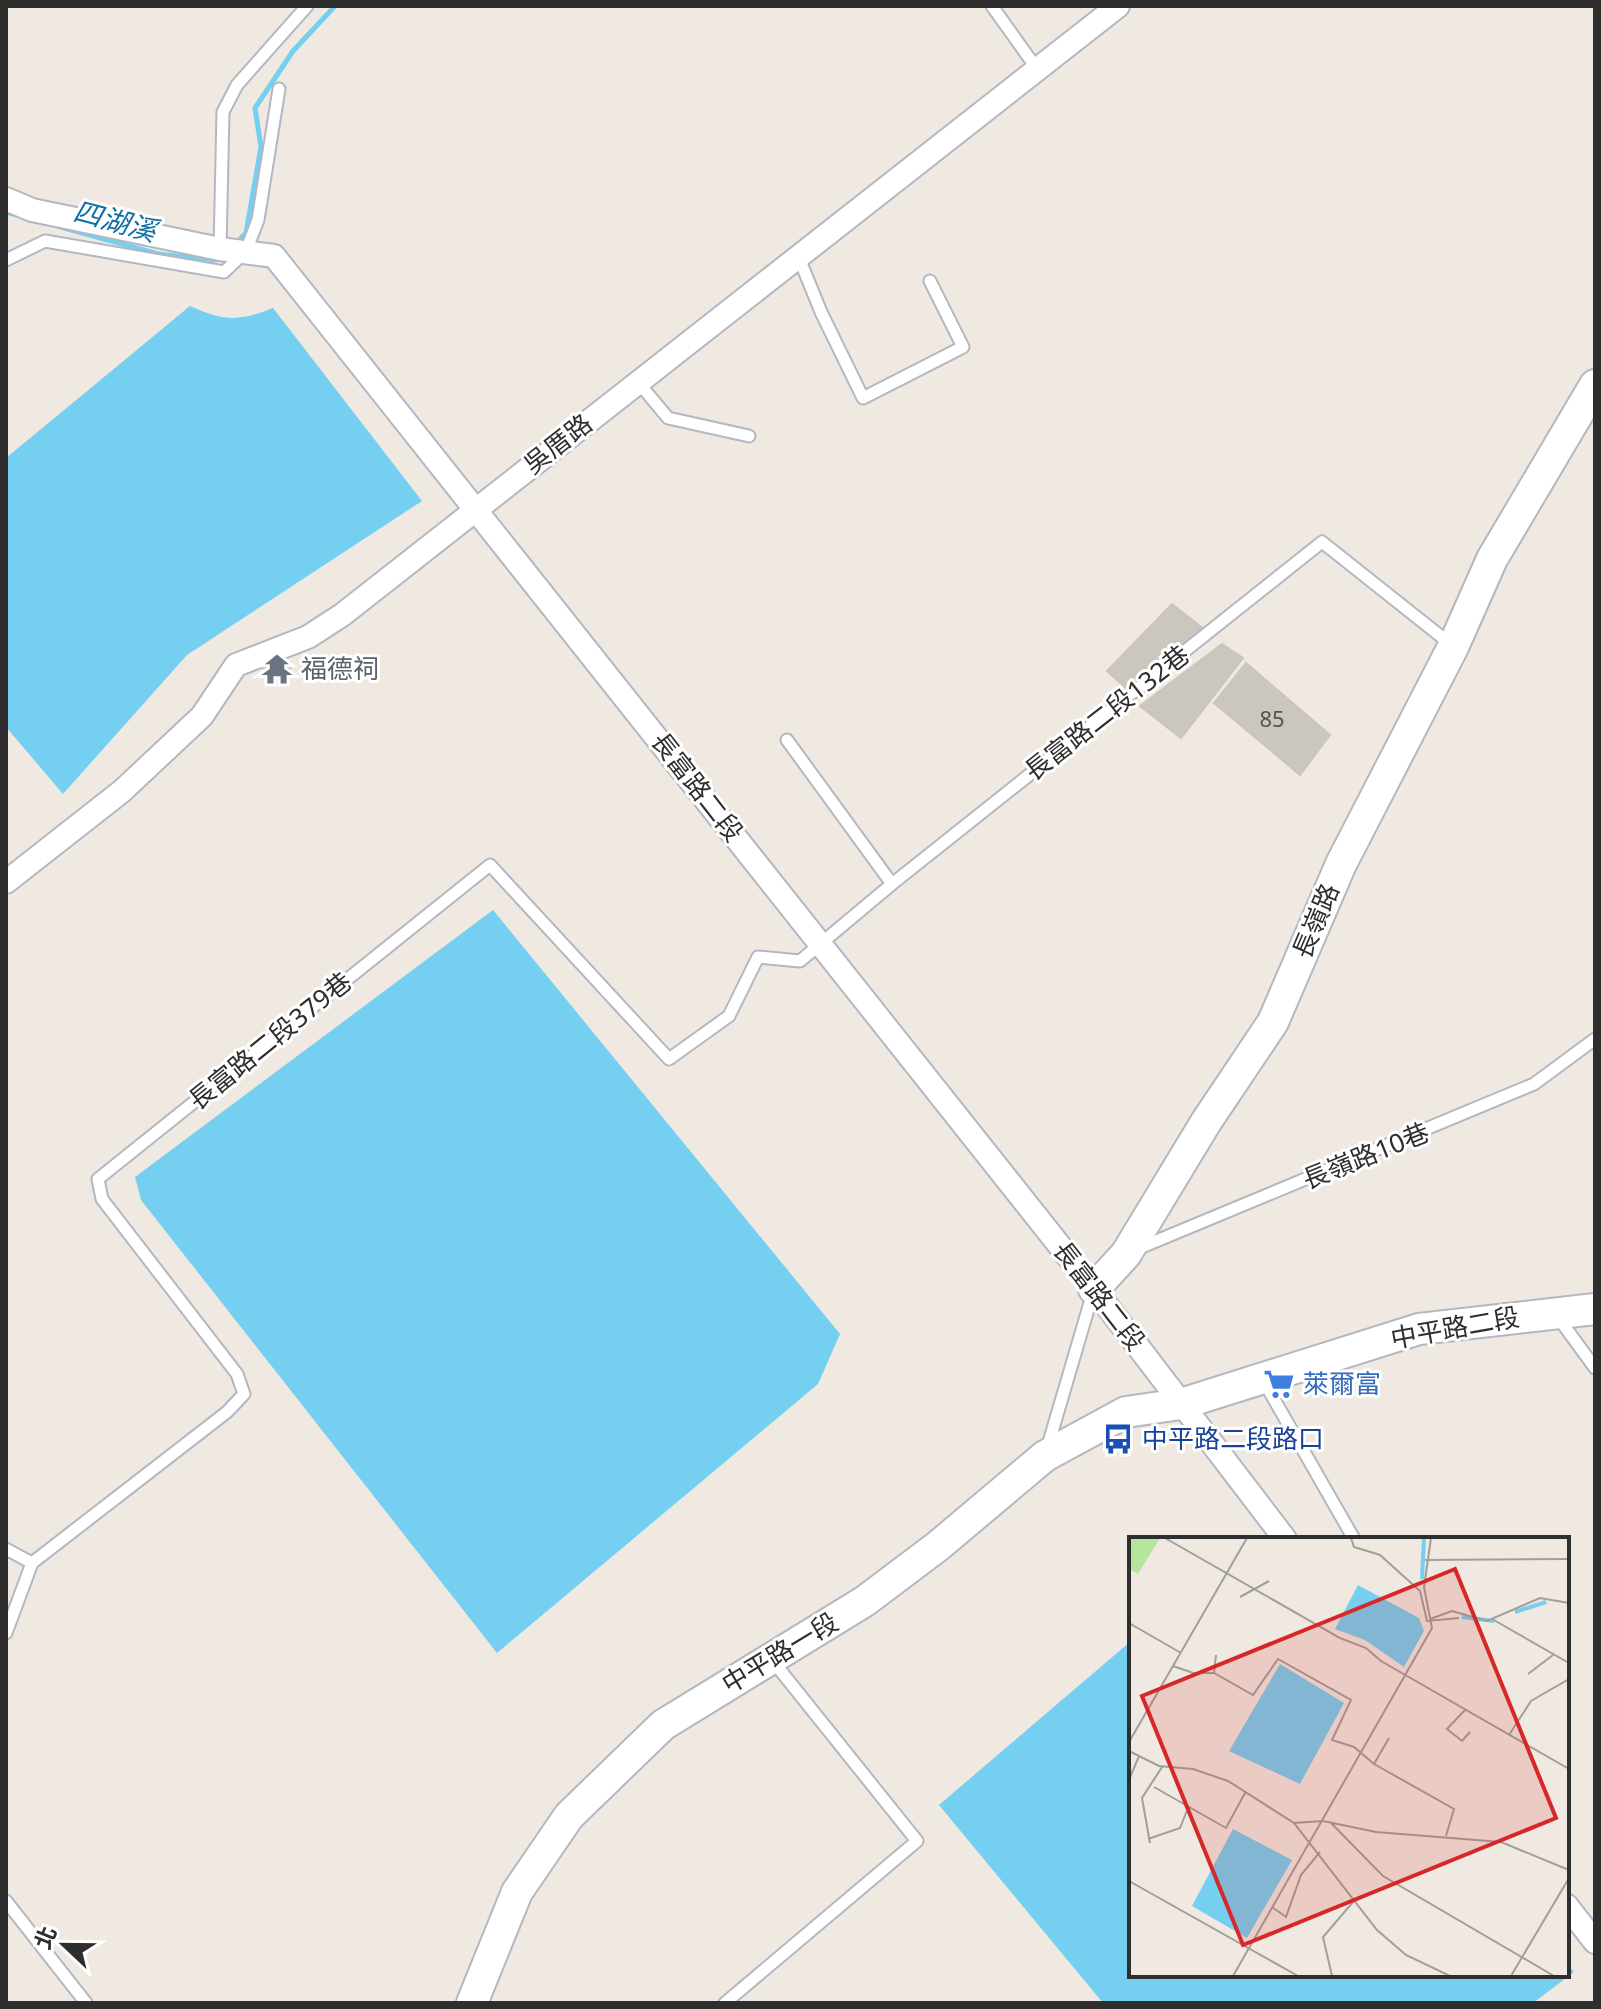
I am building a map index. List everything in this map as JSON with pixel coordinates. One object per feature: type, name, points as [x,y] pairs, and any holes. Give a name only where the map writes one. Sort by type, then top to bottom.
[{"type":"street","name":"吳厝路","points":[[6,882],[122,791],[190,727],[236,665],[308,637],[342,615],[1118,6]]},
{"type":"street","name":"長富路二段","points":[[6,199],[32,210],[220,249],[274,256],[1094,1289],[1283,1537]]},
{"type":"street","name":"長嶺路","points":[[1094,1289],[1126,1254],[1206,1122],[1273,1022],[1341,864],[1453,647],[1492,559],[1595,385]]},
{"type":"street","name":"中平路二段","points":[[1181,1404],[1419,1329],[1595,1309]]},
{"type":"street","name":"中平路一段","points":[[472,2003],[517,1892],[569,1816],[663,1725],[877,1592],[1045,1456],[1126,1412],[1181,1404]]},
{"type":"street","points":[[1569,1909],[1595,1942]]},
{"type":"lane","points":[[220,249],[223,112],[237,85],[307,6]]},
{"type":"lane","points":[[992,6],[1037,69]]},
{"type":"lane","points":[[6,260],[45,241],[224,272],[246,251],[258,220],[279,89]]},
{"type":"lane","points":[[799,258],[821,312],[863,398],[963,347],[930,281]]},
{"type":"lane","points":[[638,382],[668,418],[749,436]]},
{"type":"lane","name":"長富路二段132巷","points":[[819,941],[1322,542],[1453,647]]},
{"type":"lane","points":[[787,740],[892,884]]},
{"type":"lane","name":"長富路二段379巷","points":[[32,1563],[227,1412],[244,1394],[237,1374],[102,1199],[98,1179],[477,875],[490,865],[669,1059],[729,1016],[758,957],[800,961],[819,941]]},
{"type":"lane","name":"長嶺路10巷","points":[[1126,1254],[1534,1084],[1595,1039]]},
{"type":"lane","name":"長嶺路","points":[[1045,1456],[1094,1289]]},
{"type":"lane","points":[[1554,1313],[1595,1368]]},
{"type":"lane","points":[[1262,1377],[1353,1537]]},
{"type":"lane","points":[[6,1549],[32,1563],[6,1633]]},
{"type":"lane","points":[[725,2003],[917,1841],[770,1659]]},
{"type":"lane","points":[[6,1901],[86,2003]]},
{"type":"water","points":[[190,306],[212,315],[231,318],[250,316],[273,308],[422,501],[187,655],[63,794],[6,727],[6,458]]},
{"type":"water","points":[[493,910],[840,1334],[818,1384],[497,1653],[141,1200],[135,1177]]},
{"type":"water","points":[[1129,1643],[1129,1977],[1567,1977],[1533,2003],[1103,2003],[939,1805]]},
{"type":"building","points":[[1172,604],[1205,630],[1127,689],[1107,671]]},
{"type":"building","points":[[1222,644],[1243,658],[1181,738],[1140,706]]},
{"type":"building","name":"福德祠","points":[[265,660],[291,663],[289,678],[264,675]]},
{"type":"building","points":[[1246,663],[1330,735],[1300,775],[1214,703]]},
{"type":"waterway","name":"四湖溪","points":[[241,238],[246,233],[261,147],[255,108],[293,51],[335,6]]},
{"type":"waterway","name":"四湖溪","points":[[6,212],[17,215]]},
{"type":"waterway","name":"四湖溪","points":[[57,226],[158,254],[216,260]]},
{"type":"place","name":"福德祠","points":[[277,669]]},
{"type":"place","name":"萊爾富","points":[[1279,1384]]},
{"type":"place","name":"中平路二段路口","points":[[1118,1439]]}]
